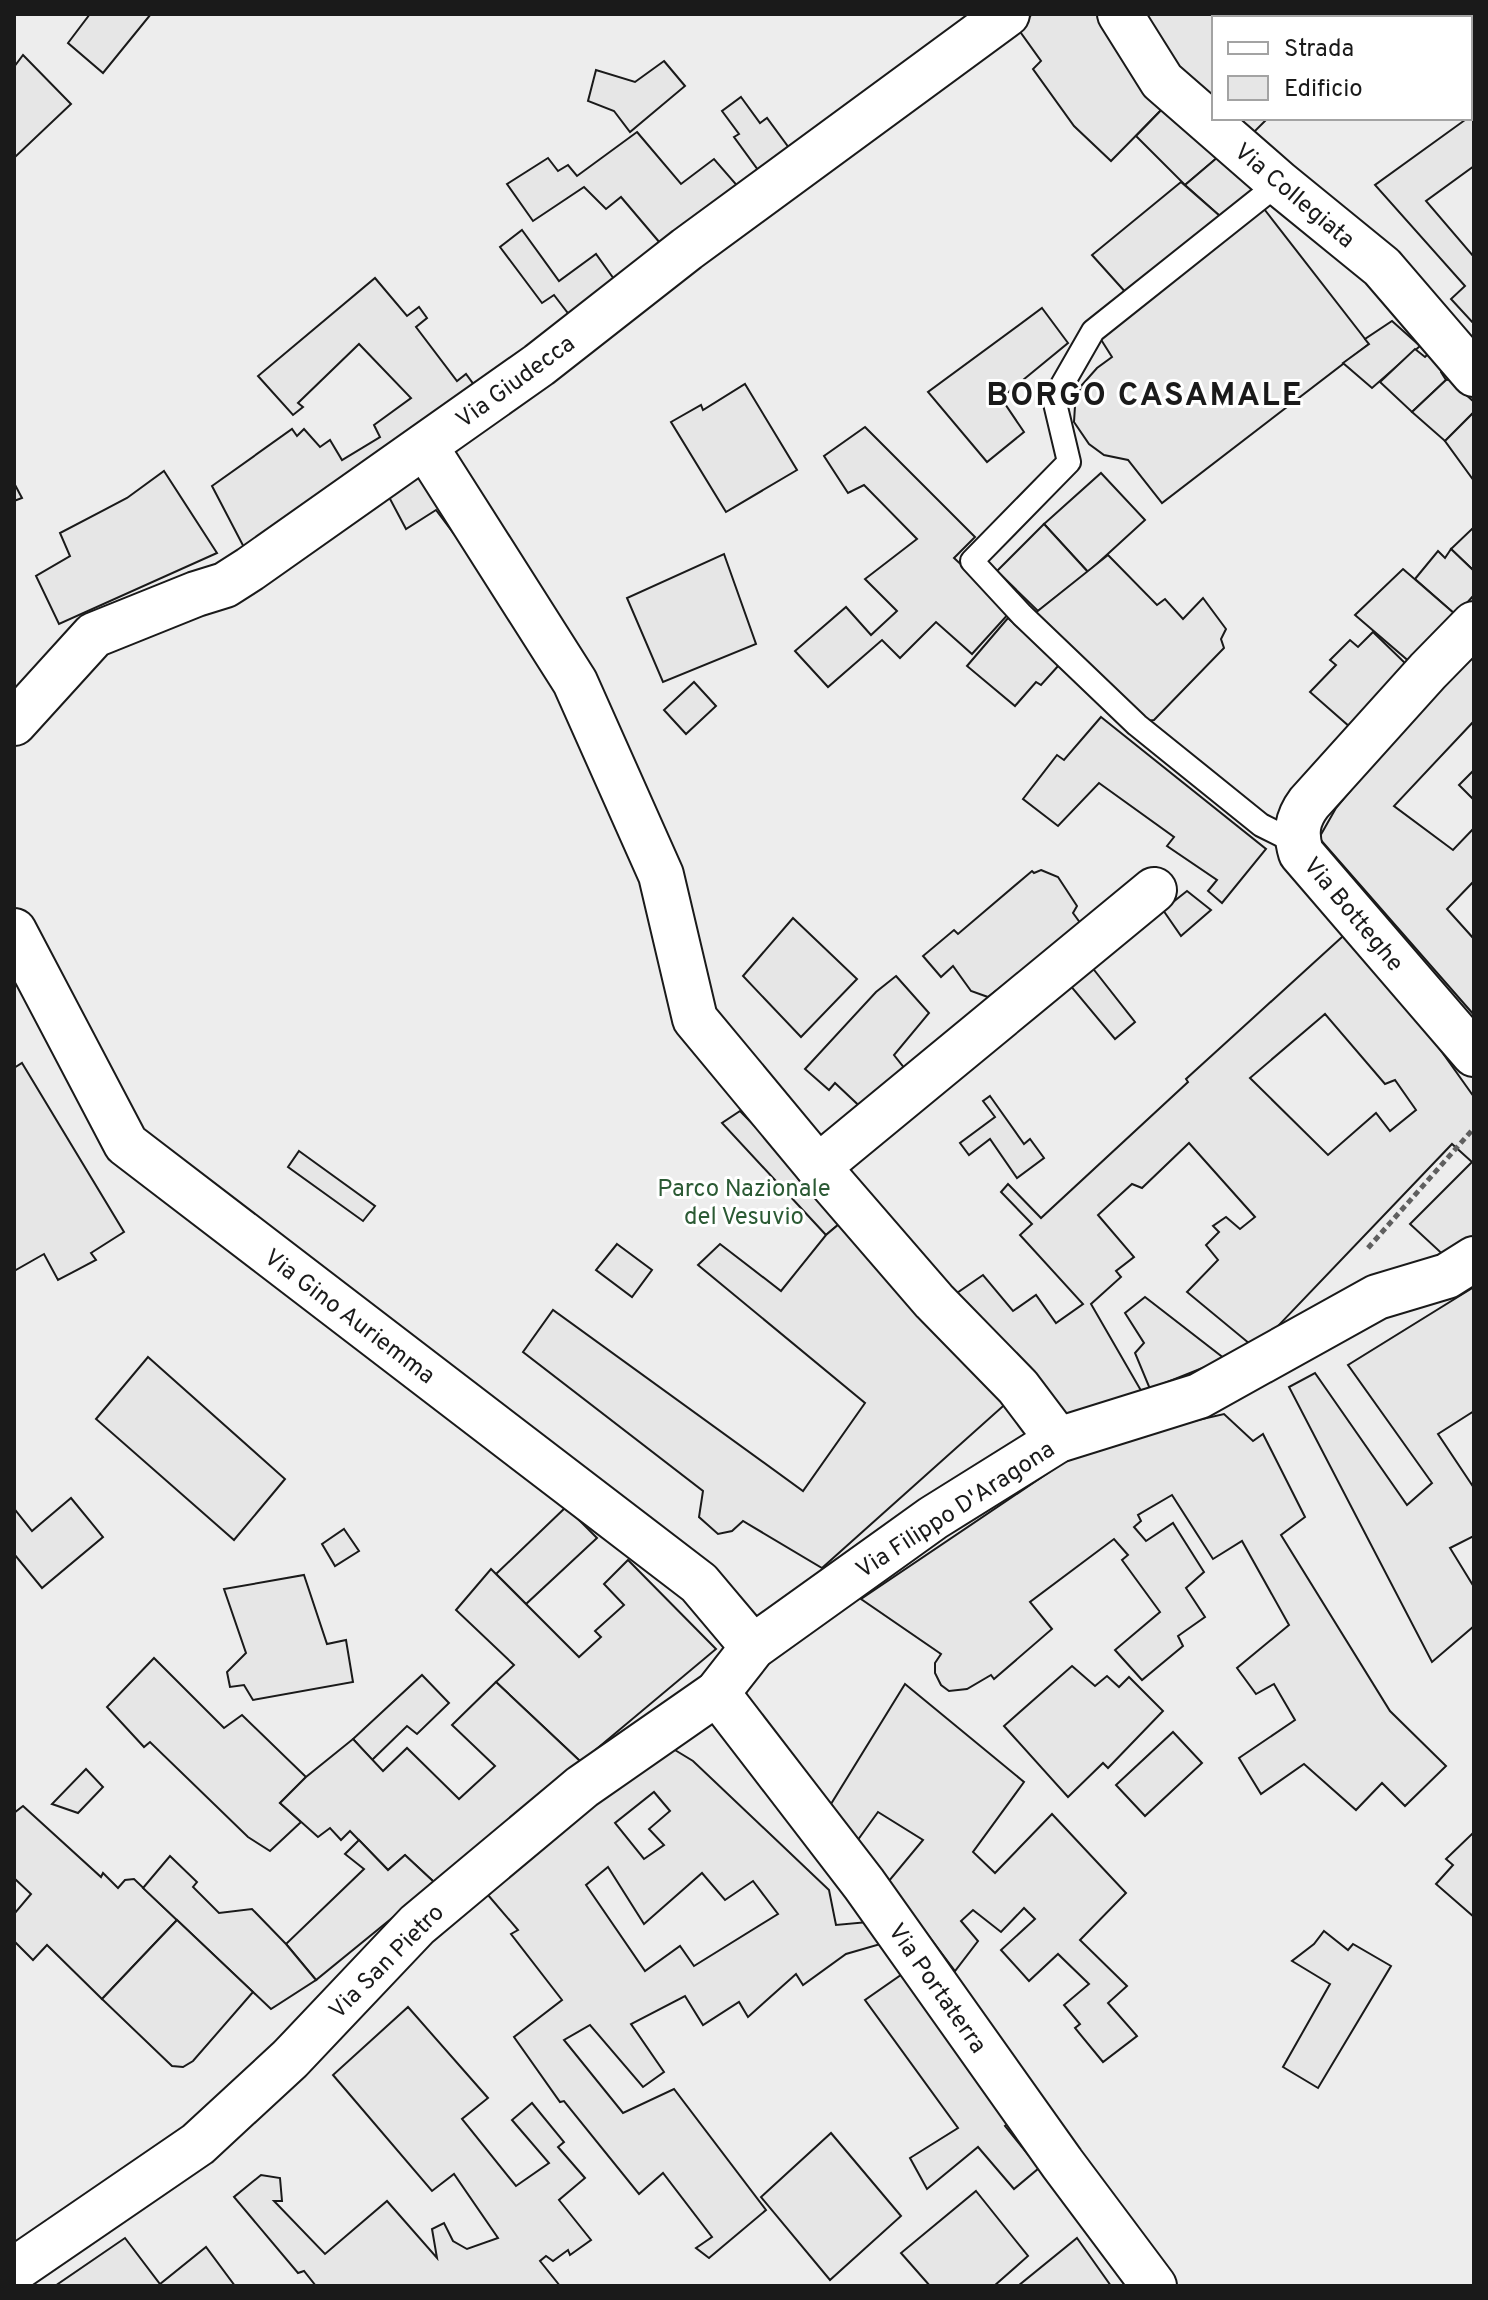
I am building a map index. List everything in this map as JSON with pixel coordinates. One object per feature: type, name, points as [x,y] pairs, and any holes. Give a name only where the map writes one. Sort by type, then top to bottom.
[{"type":"street","name":"Via Giudecca","points":[[14,723],[94,635],[225,585],[539,365],[687,249],[1007,14]]},
{"type":"street","name":"Via Collegiata","points":[[1120,14],[1162,81],[1382,267],[1474,374]]},
{"type":"street","points":[[425,446],[575,682],[661,875],[695,1019],[934,1301],[1018,1387],[1058,1440]]},
{"type":"street","name":"Via Botteghe","points":[[1474,624],[1309,803],[1297,827],[1301,853],[1474,1054]]},
{"type":"street","points":[[818,1167],[1154,890]]},
{"type":"street","name":"Via Gino Auriemma","points":[[14,931],[126,1144],[699,1583],[753,1647]]},
{"type":"street","name":"Via Filippo D'Aragona","points":[[753,1647],[933,1518],[1058,1440],[1199,1396],[1377,1297],[1447,1276],[1474,1259]]},
{"type":"street","name":"Via San Pietro","points":[[14,2270],[198,2144],[290,2059],[417,1925],[582,1787],[717,1693],[753,1647]]},
{"type":"street","name":"Via Portaterra","points":[[717,1693],[864,1884],[1062,2163],[1154,2286]]},
{"type":"lane","points":[[1279,183],[1093,331],[1054,399],[1069,462],[972,561],[1022,615],[1137,725],[1261,825],[1299,844]]},
{"type":"path","points":[[1359,1258],[1474,1128]]},
{"type":"shaded area","name":"Parco Nazionale del Vesuvio","points":[[14,14],[1474,14],[1474,2286],[14,2286]]},
{"type":"building","points":[[90,14],[151,14],[103,73],[68,43]]},
{"type":"building","points":[[1033,14],[1100,14],[1170,101],[1111,161],[1074,126],[1033,69],[1041,61],[1016,26]]},
{"type":"building","points":[[1134,14],[1246,14],[1212,16],[1212,117],[1163,74]]},
{"type":"building","points":[[1474,35],[1474,166],[1426,201],[1474,257],[1474,324],[1451,299],[1465,286],[1375,185],[1465,120],[1472,120]]},
{"type":"building","points":[[23,55],[71,104],[14,158],[14,67]]},
{"type":"building","points":[[664,61],[685,86],[630,132],[614,111],[588,101],[596,70],[635,82]]},
{"type":"building","points":[[741,97],[760,123],[767,118],[792,152],[761,174],[734,137],[739,134],[722,111]]},
{"type":"building","points":[[1170,101],[1225,151],[1185,185],[1136,136]]},
{"type":"building","points":[[1215,120],[1266,120],[1242,144]]},
{"type":"building","points":[[637,132],[681,184],[714,159],[741,190],[666,250],[621,197],[606,209],[584,187],[533,221],[507,184],[548,158],[558,171],[568,165],[577,176]]},
{"type":"building","points":[[1225,151],[1260,184],[1221,217],[1185,185]]},
{"type":"building","points":[[1181,182],[1221,217],[1128,295],[1092,255]]},
{"type":"building","points":[[1261,205],[1369,344],[1162,503],[1128,460],[1104,455],[1089,444],[1074,422],[1081,386],[1112,357],[1100,338]]},
{"type":"building","points":[[522,230],[559,281],[596,254],[619,286],[574,321],[554,295],[542,303],[500,247]]},
{"type":"building","points":[[375,278],[407,316],[419,307],[427,318],[416,327],[457,381],[466,374],[477,389],[248,555],[212,486],[292,429],[297,436],[304,429],[320,447],[330,440],[342,460],[380,437],[374,425],[411,398],[359,344],[298,403],[303,407],[293,415],[258,376]]},
{"type":"building","points":[[1042,308],[1068,343],[1001,398],[1024,432],[987,462],[928,392]]},
{"type":"building","points":[[1392,321],[1420,346],[1372,388],[1343,363],[1369,344],[1365,339]]},
{"type":"building","points":[[1415,349],[1425,357],[1428,354],[1442,366],[1441,372],[1446,380],[1412,412],[1380,382]]},
{"type":"building","points":[[1456,379],[1465,386],[1463,392],[1474,402],[1474,412],[1445,441],[1412,412],[1446,380]]},
{"type":"building","points":[[745,384],[797,470],[726,512],[671,422],[701,405],[703,410]]},
{"type":"building","points":[[1474,412],[1474,481],[1445,441]]},
{"type":"building","points":[[865,427],[975,537],[954,558],[1011,611],[972,654],[936,622],[900,658],[882,640],[828,687],[795,651],[846,607],[871,635],[897,611],[865,579],[917,539],[864,485],[848,493],[824,456]]},
{"type":"building","points":[[429,468],[464,528],[454,534],[436,510],[406,529],[389,497]]},
{"type":"building","points":[[164,471],[217,553],[59,624],[36,576],[70,556],[60,533],[127,498]]},
{"type":"building","points":[[1101,473],[1145,520],[1088,572],[1044,524]]},
{"type":"building","points":[[14,483],[22,498],[14,501]]},
{"type":"building","points":[[1044,524],[1088,572],[1038,611],[997,571]]},
{"type":"building","points":[[1474,527],[1474,571],[1451,549]]},
{"type":"building","points":[[1451,549],[1474,571],[1474,595],[1456,615],[1415,579],[1438,551],[1445,558]]},
{"type":"building","points":[[724,554],[756,644],[663,682],[627,598]]},
{"type":"building","points":[[1108,555],[1157,605],[1165,599],[1183,619],[1203,598],[1226,629],[1221,639],[1224,648],[1154,720],[1146,721],[1034,614]]},
{"type":"building","points":[[1403,569],[1456,615],[1411,663],[1355,615]]},
{"type":"building","points":[[1008,618],[1059,665],[1041,685],[1036,682],[1015,706],[967,666]]},
{"type":"building","points":[[1373,632],[1407,665],[1350,727],[1310,692],[1336,665],[1330,660],[1350,640],[1358,647]]},
{"type":"building","points":[[1474,650],[1474,721],[1394,806],[1453,850],[1474,828],[1474,881],[1447,909],[1474,939],[1474,1015],[1319,838],[1336,808],[1428,698]]},
{"type":"building","points":[[694,682],[716,706],[686,734],[664,710]]},
{"type":"building","points":[[1101,717],[1266,849],[1222,903],[1208,891],[1217,880],[1167,846],[1174,837],[1099,783],[1058,826],[1023,799],[1057,755],[1064,760]]},
{"type":"building","points":[[1474,770],[1474,800],[1459,785]]},
{"type":"building","points":[[1041,870],[1058,877],[1077,906],[1073,913],[1081,924],[988,997],[971,991],[953,966],[941,977],[923,956],[954,930],[958,934],[1032,871]]},
{"type":"building","points":[[1187,891],[1211,910],[1181,936],[1163,910]]},
{"type":"building","points":[[793,918],[857,979],[801,1037],[743,976]]},
{"type":"building","points":[[1353,927],[1474,1097],[1474,1241],[1451,1262],[1410,1224],[1472,1162],[1452,1144],[1256,1349],[1187,1292],[1218,1260],[1206,1245],[1219,1232],[1213,1226],[1226,1217],[1240,1229],[1255,1217],[1189,1143],[1142,1188],[1132,1184],[1098,1215],[1134,1257],[1116,1271],[1121,1277],[1091,1304],[1143,1394],[1124,1437],[1224,1414],[1253,1441],[1263,1434],[1305,1517],[1281,1535],[1390,1711],[1446,1766],[1405,1806],[1382,1783],[1356,1810],[1304,1764],[1261,1794],[1239,1758],[1295,1720],[1274,1684],[1256,1694],[1237,1668],[1289,1625],[1242,1541],[1213,1559],[1172,1495],[1138,1515],[1141,1521],[1134,1527],[1146,1541],[1173,1523],[1204,1572],[1186,1588],[1205,1617],[1178,1636],[1183,1646],[1142,1680],[1115,1650],[1160,1612],[1122,1560],[1128,1555],[1114,1539],[1030,1602],[1052,1629],[994,1679],[991,1675],[967,1689],[949,1691],[941,1685],[935,1673],[935,1663],[941,1654],[861,1599],[1076,1454],[1035,1391],[957,1293],[983,1275],[1013,1311],[1036,1295],[1056,1323],[1083,1304],[1020,1235],[1032,1224],[1001,1192],[1008,1184],[1041,1218],[1188,1082],[1186,1079]],"holes":[[[1325,1014],[1385,1084],[1395,1080],[1416,1110],[1390,1131],[1376,1113],[1328,1155],[1250,1078]]]},
{"type":"building","points":[[1091,966],[1135,1022],[1115,1039],[1069,984]]},
{"type":"building","points":[[896,976],[929,1013],[894,1055],[909,1074],[868,1114],[835,1083],[829,1090],[805,1069],[876,992]]},
{"type":"building","points":[[22,1063],[124,1232],[91,1253],[96,1260],[58,1280],[44,1254],[14,1271],[14,1068]]},
{"type":"building","points":[[990,1096],[1024,1144],[1030,1139],[1044,1158],[1017,1178],[990,1139],[969,1155],[960,1143],[995,1117],[983,1101]]},
{"type":"building","points":[[740,1111],[845,1219],[826,1235],[722,1123]]},
{"type":"building","points":[[299,1151],[375,1206],[363,1221],[288,1167]]},
{"type":"building","points":[[845,1219],[1011,1399],[822,1568],[743,1521],[732,1531],[718,1534],[699,1517],[703,1491],[523,1352],[553,1310],[803,1491],[865,1403],[698,1265],[720,1244],[781,1291],[826,1235]]},
{"type":"building","points":[[617,1244],[652,1270],[632,1297],[596,1270]]},
{"type":"building","points":[[1474,1287],[1474,1411],[1438,1434],[1474,1488],[1474,1536],[1450,1548],[1474,1587],[1474,1626],[1432,1662],[1289,1387],[1315,1373],[1407,1505],[1432,1483],[1348,1365]]},
{"type":"building","points":[[1145,1297],[1225,1359],[1150,1389],[1135,1353],[1144,1343],[1125,1313]]},
{"type":"building","points":[[148,1357],[285,1479],[234,1540],[96,1419]]},
{"type":"building","points":[[71,1498],[103,1537],[42,1588],[14,1554],[14,1513],[16,1511],[32,1531]]},
{"type":"building","points":[[566,1507],[597,1538],[526,1604],[496,1574]]},
{"type":"building","points":[[344,1529],[359,1551],[335,1566],[322,1544]]},
{"type":"building","points":[[628,1560],[716,1649],[581,1762],[496,1682],[514,1665],[456,1610],[491,1569],[579,1657],[601,1637],[595,1631],[624,1605],[604,1584]]},
{"type":"building","points":[[304,1575],[327,1644],[346,1640],[353,1682],[253,1700],[244,1685],[230,1687],[227,1672],[246,1653],[224,1589]]},
{"type":"building","points":[[154,1658],[224,1728],[242,1715],[306,1777],[280,1803],[301,1822],[270,1851],[248,1837],[150,1742],[144,1747],[107,1707]]},
{"type":"building","points":[[1072,1666],[1095,1686],[1107,1676],[1119,1687],[1129,1677],[1163,1711],[1108,1768],[1103,1763],[1068,1797],[1004,1726]]},
{"type":"building","points":[[422,1675],[449,1703],[417,1734],[407,1726],[372,1760],[353,1739]]},
{"type":"building","points":[[496,1682],[581,1762],[435,1883],[405,1855],[388,1870],[350,1831],[341,1840],[330,1828],[318,1837],[280,1803],[306,1777],[353,1739],[383,1771],[407,1748],[459,1799],[495,1766],[452,1725]]},
{"type":"building","points":[[905,1684],[1024,1782],[973,1852],[995,1873],[1052,1814],[1126,1893],[1080,1940],[1127,1986],[1108,2003],[1137,2036],[1103,2062],[1075,2028],[1080,2024],[1064,2005],[1089,1984],[1058,1954],[1029,1981],[1001,1950],[1035,1919],[1024,1908],[1001,1932],[973,1910],[961,1921],[978,1941],[955,1971],[888,1882],[923,1840],[878,1812],[857,1841],[831,1804]]},
{"type":"building","points":[[1173,1732],[1202,1763],[1145,1816],[1116,1785]]},
{"type":"building","points":[[670,1747],[693,1761],[829,1890],[836,1925],[879,1921],[891,1941],[846,1954],[803,1985],[796,1974],[748,2017],[739,2002],[703,2025],[685,1996],[631,2024],[664,2072],[643,2087],[590,2025],[564,2040],[623,2113],[674,2089],[766,2210],[709,2258],[696,2248],[712,2237],[663,2173],[639,2194],[564,2101],[560,2102],[514,2037],[562,2000],[511,1934],[518,1930],[488,1895],[570,1821]],"holes":[[[654,1792],[670,1811],[649,1829],[664,1845],[644,1859],[615,1823]],[[608,1867],[644,1924],[702,1873],[725,1900],[753,1881],[778,1914],[694,1966],[680,1946],[645,1971],[586,1885]]]},
{"type":"building","points":[[86,1769],[103,1787],[78,1813],[52,1804]]},
{"type":"building","points":[[23,1806],[101,1877],[103,1873],[118,1888],[125,1880],[134,1879],[177,1920],[102,1999],[47,1945],[33,1960],[14,1941],[14,1914],[31,1894],[14,1878],[14,1813]]},
{"type":"building","points":[[1474,1832],[1474,1917],[1436,1884],[1453,1865],[1446,1859]]},
{"type":"building","points":[[359,1840],[388,1870],[405,1855],[435,1883],[316,1980],[286,1944],[364,1869],[345,1854]]},
{"type":"building","points":[[170,1856],[197,1882],[193,1887],[219,1913],[252,1909],[316,1980],[271,2009],[143,1888]]},
{"type":"building","points":[[177,1920],[253,1992],[193,2061],[183,2067],[172,2066],[102,1999]]},
{"type":"building","points":[[1324,1931],[1348,1950],[1353,1944],[1391,1966],[1318,2088],[1283,2067],[1330,1984],[1292,1961],[1314,1944]]},
{"type":"building","points":[[911,1968],[1010,2122],[1005,2126],[1039,2168],[1014,2189],[978,2147],[927,2189],[910,2158],[958,2128],[865,2000]]},
{"type":"building","points":[[408,2007],[488,2098],[462,2119],[516,2186],[549,2163],[512,2120],[532,2103],[564,2142],[558,2147],[585,2178],[559,2200],[591,2240],[570,2255],[568,2250],[553,2261],[546,2256],[540,2261],[560,2286],[316,2286],[304,2271],[298,2273],[234,2197],[261,2175],[280,2178],[282,2201],[274,2201],[325,2254],[387,2201],[437,2258],[432,2229],[444,2223],[453,2241],[467,2249],[498,2238],[454,2174],[432,2191],[333,2075]]},
{"type":"building","points":[[831,2133],[901,2216],[830,2280],[761,2197]]},
{"type":"building","points":[[976,2191],[1028,2256],[994,2286],[930,2286],[901,2253]]},
{"type":"building","points":[[125,2238],[160,2284],[206,2247],[235,2286],[55,2286]]},
{"type":"building","points":[[1077,2238],[1111,2286],[1018,2286]]},
{"type":"district","name":"BORGO CASAMALE","points":[[1145,394]]}]
